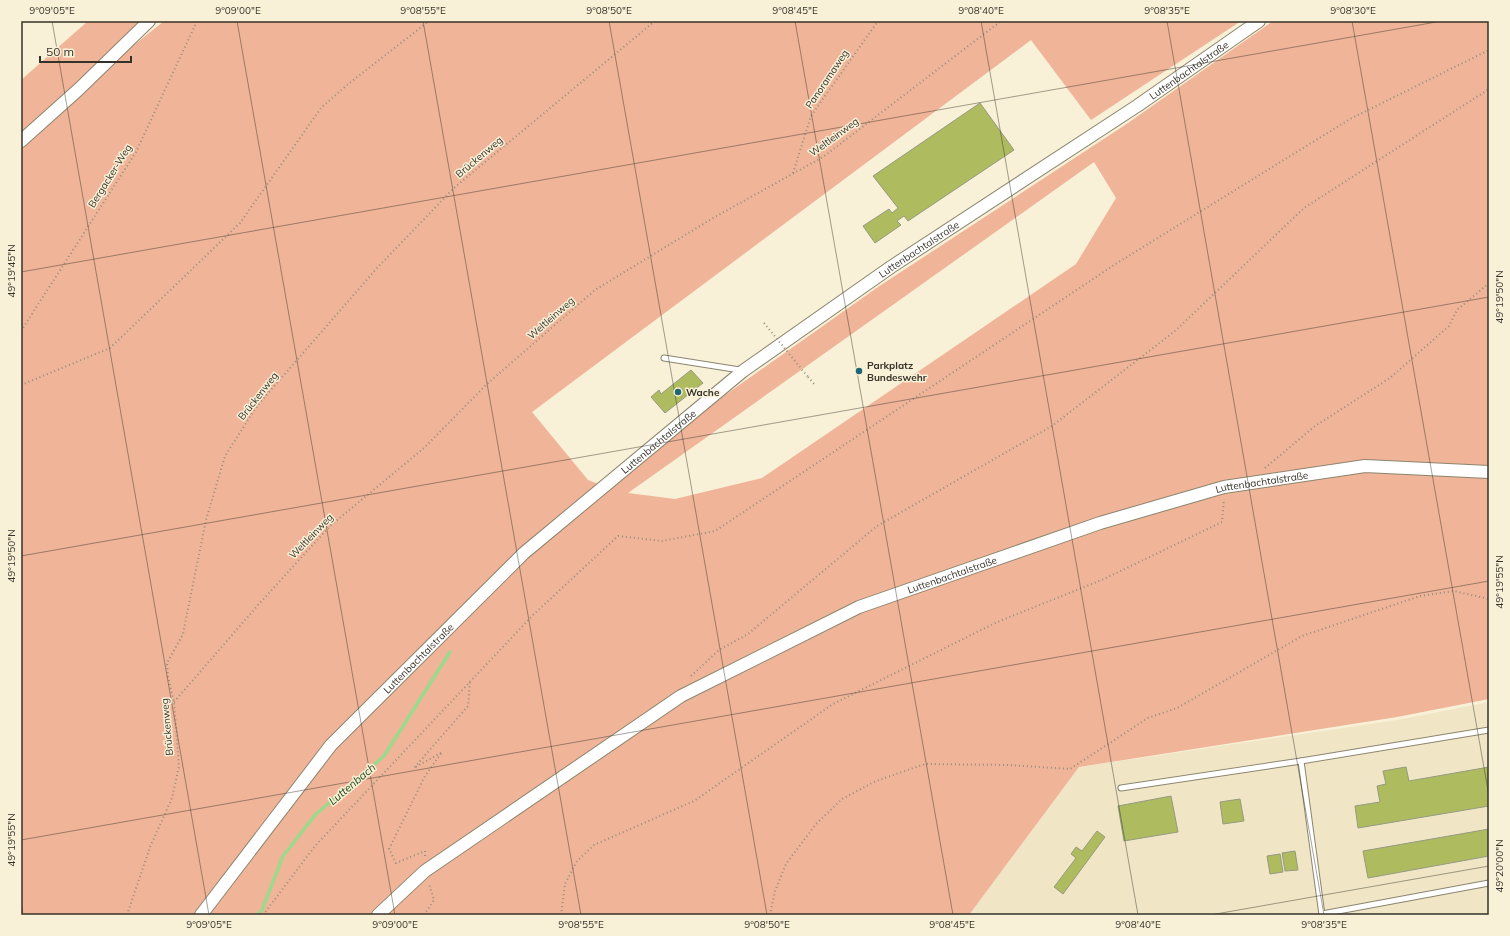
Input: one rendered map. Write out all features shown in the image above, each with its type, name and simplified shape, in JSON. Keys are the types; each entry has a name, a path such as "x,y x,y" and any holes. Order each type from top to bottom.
{"street":[{"path":"21,141 79,89 148,21"},
{"name":"Luttenbachtalstraße","path":"201,915 331,745 524,553 743,371 891,267 1137,106 1259,21"},
{"name":"Luttenbachtalstraße","path":"378,915 425,871 681,696 859,607 1100,523 1224,487 1365,466 1489,472"}],"lane":[{"path":"664,358 743,371"},
{"path":"1121,788 1301,761 1489,730"},
{"path":"1301,761 1322,914 1489,883"}],"path":[{"name":"Bergacker-Weg","path":"21,331 136,152 197,21"},
{"path":"21,385 110,348 240,223 321,108 346,85 429,21"},
{"name":"Brückenweg","path":"127,915 150,847 172,798 179,766 174,702 168,677 167,663 183,634 206,520 225,456 258,406 377,268 455,188 655,21"},
{"name":"Panoramaweg","path":"792,174 811,116 878,21"},
{"name":"Weltleinweg","path":"174,702 258,605 330,526 424,448 487,384 595,290 713,218 823,157 1001,21"},
{"path":"263,915 316,846 533,615 618,536 662,541 715,531 1127,257 1350,119 1489,50"},
{"path":"689,678 719,650 748,634 877,526 1052,426 1175,331 1304,208 1489,89"},
{"path":"1248,483 1315,426 1390,378 1449,326 1457,310 1489,283"},
{"path":"764,323 816,386"},
{"path":"561,915 565,884 577,861 594,845 694,801 833,704 995,623 1104,579 1222,522 1224,487"},
{"path":"770,915 775,891 786,864 816,824 842,799 876,781 925,764 1000,764 1070,769 1148,718 1177,708 1302,636 1420,596 1454,591 1489,599"},
{"path":"424,915 434,900 425,871 425,851 396,863 389,849 425,776 442,752 414,768 468,706 470,682"}],"shaded area":[{"path":"88,21 142,21 82,87 164,21 1241,21 1091,120 1031,40 532,412 588,480 609,488 704,410 878,287 1128,123 1273,21 1489,21 1489,699 1397,717 1079,767 969,915 21,915 21,80","holes":["1094,162 1116,198 1076,264 762,478 675,499 628,493"]},
{"path":"1489,702 1489,915 969,915 1079,767 1397,720"}],"building":[{"path":"980,103 1014,150 908,221 904,216 897,221 901,225 875,243 863,226 889,209 892,213 898,208 873,176"},
{"name":"Wache","path":"691,370 703,383 665,413 651,397 659,390 661,394"},
{"path":"1406,767 1409,781 1489,767 1489,806 1358,828 1355,806 1380,802 1377,786 1386,784 1383,771"},
{"path":"1171,796 1178,832 1124,841 1118,806"},
{"path":"1240,799 1244,821 1223,824 1220,802"},
{"path":"1489,829 1489,856 1368,878 1363,851"},
{"path":"1097,831 1105,837 1063,894 1054,887 1076,858 1071,854 1076,847 1082,851"},
{"path":"1295,851 1298,870 1285,871 1282,853"},
{"path":"1280,854 1283,872 1270,874 1267,856"}],"waterway":[{"name":"Luttenbach","path":"257,915 262,910 283,856 315,815 384,756 450,652"}],"place":[{"name":"Parkplatz Bundeswehr","path":"859,371"},
{"name":"Wache","path":"678,392"}]}
